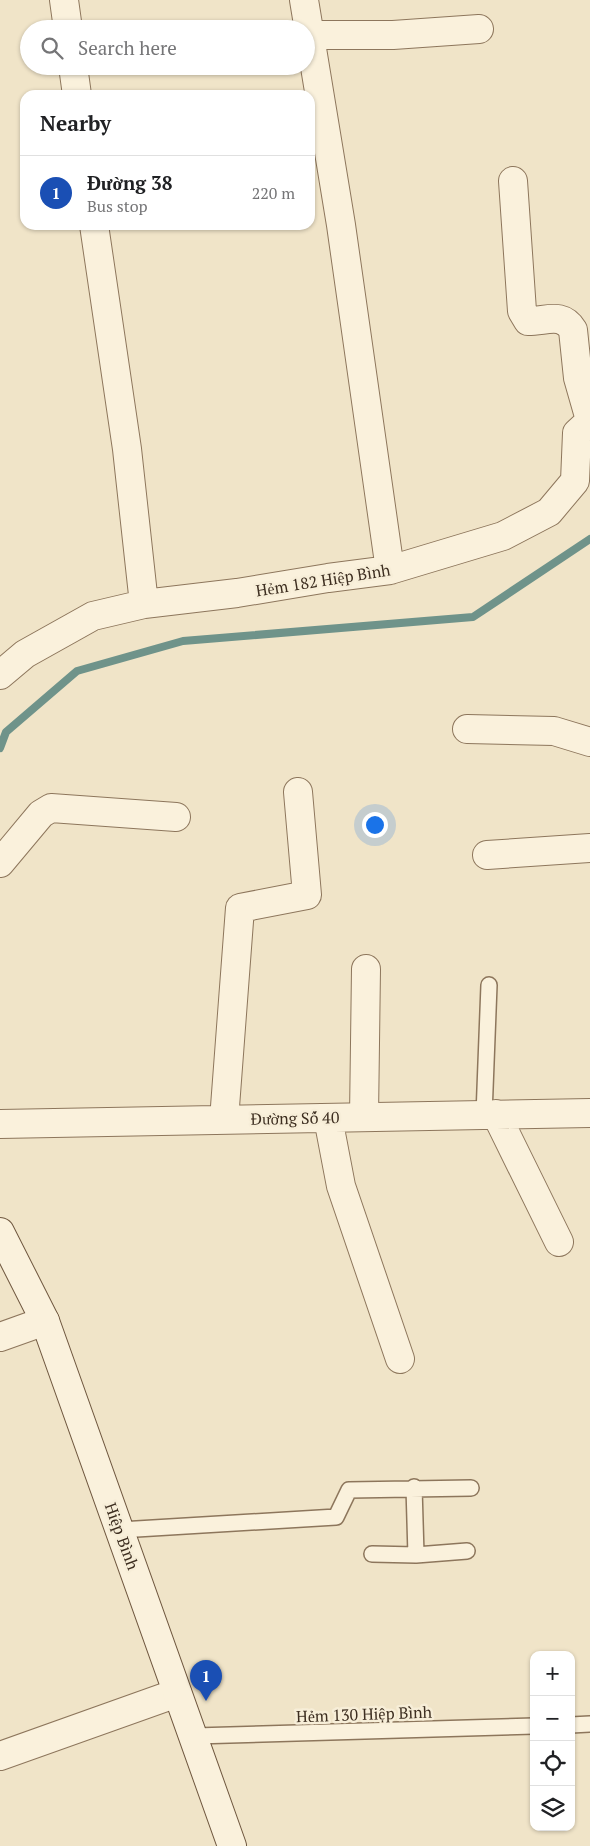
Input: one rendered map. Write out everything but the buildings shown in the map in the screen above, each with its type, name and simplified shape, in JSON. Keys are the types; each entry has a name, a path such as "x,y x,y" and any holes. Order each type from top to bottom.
{"street":[{"path":"64,0 67,20"},
{"path":"304,0 307,20"},
{"path":"315,35 393,35 479,29"},
{"path":"315,66 341,225 390,570"},
{"path":"74,75 76,90"},
{"path":"513,181 522,311 528,321 565,320 573,330 578,378 590,420"},
{"path":"95,230 127,450 144,604"},
{"name":"Hẻm 182 Hiệp Bình","path":"0,675 26,654 93,616 144,604 237,593 390,570 503,536 549,512 575,481 577,433 590,420"},
{"path":"467,729 554,731 590,742"},
{"path":"224,1120 240,908 307,895 298,792"},
{"path":"0,863 41,814 51,808 176,817"},
{"path":"487,855 590,848"},
{"path":"364,1117 366,969"},
{"name":"Đường Số 40","path":"0,1124 590,1112"},
{"path":"490,1115 559,1242"},
{"path":"328,1118 341,1186 400,1359"},
{"name":"Hiệp Bình","path":"1,1235 45,1321 232,1846"},
{"path":"0,1337 45,1321"},
{"path":"0,1756 177,1693"}],"lane":[{"path":"488,985 490,1115"},
{"path":"120,1530 336,1517 349,1490 414,1487 471,1488"},
{"path":"414,1487 416,1555"},
{"path":"372,1554 416,1555 466,1551"},
{"path":"575,1725 590,1724"},
{"name":"Hẻm 130 Hiệp Bình","path":"194,1736 530,1726"}],"waterway":[{"path":"0,748 6,732 77,671 183,641 473,617 590,539"}],"place":[{"name":"Đường 38","path":"206,1701"}]}
